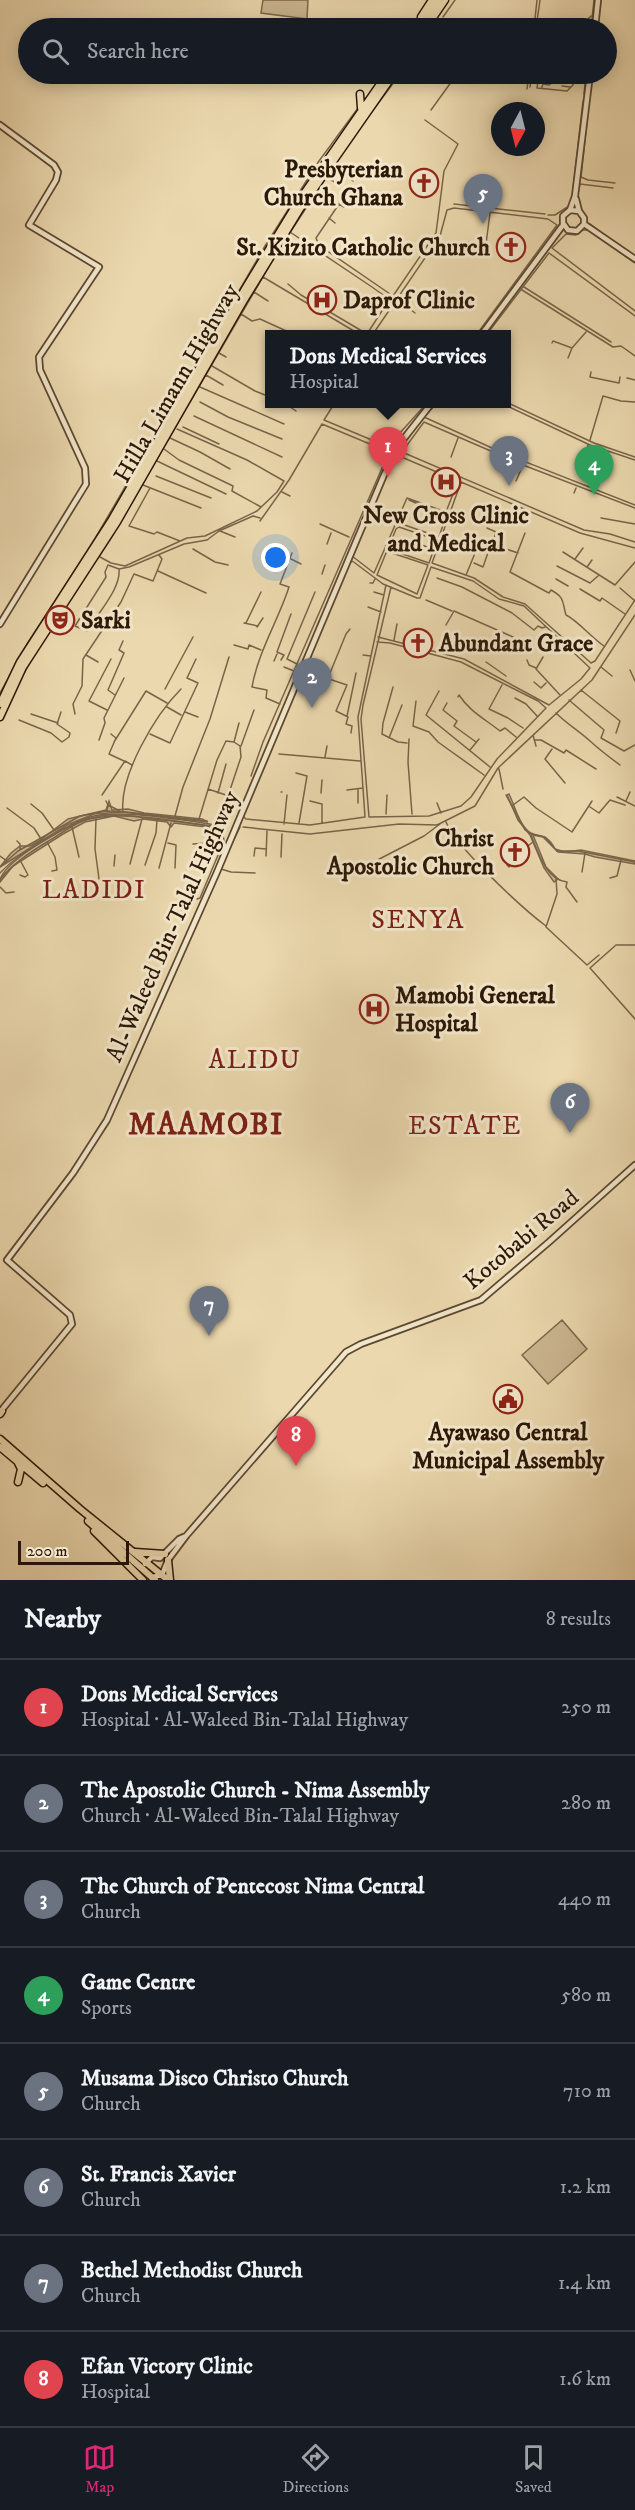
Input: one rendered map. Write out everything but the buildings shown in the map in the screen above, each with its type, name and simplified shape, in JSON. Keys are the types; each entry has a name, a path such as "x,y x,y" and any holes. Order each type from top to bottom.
{"main road":[{"path":"422,18 432,0"},
{"path":"424,18 438,0"},
{"path":"433,18 445,0"},
{"name":"Hilla Limann Highway","path":"0,704 20,662 112,519 296,205 380,84"},
{"name":"Hilla Limann Highway","path":"0,717 23,667 117,522 243,302 300,209 387,84"},
{"path":"360,94 361,109"},
{"path":"0,1439 80,1509 169,1580"},
{"path":"0,1447 150,1576"},
{"path":"16,1460 21,1469 19,1481 32,1474"},
{"path":"85,1518 90,1527 143,1580"},
{"path":"134,1551 164,1560 169,1580"}],"street":[{"path":"596,18 598,0"},
{"path":"485,330 555,239 563,225 563,216 570,210 575,196 589,84"},
{"path":"0,125 54,165 58,172 56,180 29,225 99,267 39,357 40,370 85,468 86,484 0,624"},
{"path":"563,225 568,230 577,231 584,224 584,218 575,196"},
{"path":"570,210 579,210"},
{"path":"584,224 635,259"},
{"path":"555,239 568,230"},
{"name":"Al-Waleed Bin-Talal Highway","path":"0,1412 72,1324 69,1315 7,1260 73,1173 107,1120 238,821 384,475 402,441 428,408"},
{"name":"Kotobabi Road","path":"162,1575 164,1560 346,1352 361,1344 481,1300 635,1165"},
{"path":"162,1575 150,1576 146,1562 152,1557 164,1560"}],"shaded area":[{"path":"263,0 308,0 307,18 261,13"},
{"path":"509,794 518,817 526,829 548,839 555,849 543,837 533,835 546,867 558,879 554,882 544,868 530,835 518,820 507,795"},
{"path":"109,801 112,810 128,809 144,813 202,819 208,822 122,812 94,814 67,825 0,867 20,846 30,846 39,841 68,819 106,810"},
{"path":"108,815 221,827 221,829 174,823 171,827 167,822 143,819 134,821 114,816 85,822 13,866 0,882 10,865 47,838 81,821"},
{"path":"555,849 565,852 581,850 635,861 635,864 585,854 558,852"},
{"path":"562,1320 587,1349 548,1384 522,1355"}],"waterway":[{"path":"443,17 455,0"},
{"path":"535,18 537,0"},
{"path":"537,18 540,0"},
{"path":"592,18 594,0"},
{"path":"365,121 393,84"},
{"path":"431,110 450,84"},
{"path":"527,89 528,84"},
{"path":"538,84 537,88 567,91 573,84"},
{"path":"543,84 550,84"},
{"path":"584,94 585,84"},
{"path":"562,86 570,87"},
{"path":"572,199 583,101"},
{"path":"589,102 581,177 615,183"},
{"path":"89,549 265,246 319,161 358,108"},
{"path":"309,244 320,246 393,296 436,233 444,171 458,144 425,120"},
{"path":"353,138 362,125"},
{"path":"332,167 353,181"},
{"path":"326,177 338,184"},
{"path":"19,682 111,538 278,251 325,179"},
{"path":"577,198 580,184 613,188"},
{"path":"317,192 344,207"},
{"path":"319,245 316,238 339,204"},
{"path":"454,204 545,214"},
{"path":"548,215 555,215 569,206"},
{"path":"376,330 440,236 447,210 454,208 548,219 557,225 480,330"},
{"path":"465,252 467,242 486,244 490,213"},
{"path":"329,218 335,223"},
{"path":"590,224 617,244"},
{"path":"635,263 589,230 583,230 576,235 566,234 552,248 635,311"},
{"path":"290,232 386,297 387,303 370,330"},
{"path":"490,330 549,253 635,316"},
{"path":"263,277 352,330"},
{"path":"288,284 301,295 360,330"},
{"path":"524,287 611,342"},
{"path":"404,290 411,295"},
{"path":"522,290 613,347 621,346 635,356"},
{"path":"254,292 268,301"},
{"path":"397,299 415,313"},
{"path":"241,314 252,321 260,319 284,330"},
{"path":"568,358 572,348 586,332"},
{"path":"552,343 553,341 572,348"},
{"path":"219,353 226,357"},
{"path":"212,366 265,395"},
{"path":"591,372 590,377 619,383 620,377"},
{"path":"206,375 223,385"},
{"path":"627,378 635,380"},
{"path":"200,387 284,424"},
{"path":"590,440 603,396 635,402"},
{"path":"200,402 228,417 282,439"},
{"path":"511,404 594,443 635,457"},
{"path":"292,408 296,411"},
{"path":"332,408 324,420 391,448 399,434 422,408"},
{"path":"432,408 424,417 503,453 635,505"},
{"path":"511,408 590,445 635,460"},
{"path":"194,416 282,457"},
{"path":"635,508 523,465 424,422 402,452 584,530 610,534 635,542"},
{"path":"251,776 263,742 389,452 322,424 289,480 260,521"},
{"path":"183,427 219,444"},
{"path":"100,557 111,563 125,566 187,538 205,536 257,511 277,492 284,481 247,460 177,429"},
{"path":"170,438 230,469"},
{"path":"451,457 458,438"},
{"path":"586,454 588,445"},
{"path":"164,449 179,460 233,486 232,491 261,507"},
{"path":"399,456 458,481 446,512 407,498 374,573 352,556 390,467 399,456"},
{"path":"157,461 226,494"},
{"path":"516,481 523,465"},
{"path":"156,476 211,498"},
{"path":"635,548 580,533 461,482 432,563 474,578 503,597 525,604 591,663 595,661 635,600"},
{"path":"143,485 201,508"},
{"path":"150,488 129,526 154,534 157,532 180,541"},
{"path":"574,493 576,488"},
{"path":"282,492 290,496"},
{"path":"399,523 439,537 446,516 409,500"},
{"path":"119,569 117,584 91,626 87,631 75,626 106,577 105,572 108,565 119,569 129,567 184,544 207,540 219,531 253,516 260,518"},
{"path":"601,518 635,524"},
{"path":"320,524 349,537"},
{"path":"399,527 437,540 429,563 388,549 399,527"},
{"path":"487,528 496,532 492,544"},
{"path":"220,531 235,537"},
{"path":"327,544 331,533"},
{"path":"525,533 510,572 549,593 551,590 556,593 563,601 566,615 604,646"},
{"path":"468,536 518,553"},
{"path":"466,575 480,541"},
{"path":"474,563 483,567 491,544"},
{"path":"422,545 432,549"},
{"path":"575,559 583,548"},
{"path":"193,549 215,562 228,565"},
{"path":"389,552 428,565 417,594 377,575 386,553 389,552"},
{"path":"563,552 615,585 635,562"},
{"path":"280,704 266,698 267,690 252,687 263,649 289,587 280,584 292,553"},
{"path":"75,714 73,704 82,686 83,659 121,602 134,574 153,581 162,559 159,555"},
{"path":"291,559 301,564"},
{"path":"587,567 592,560"},
{"path":"348,565 352,561 383,584 417,598 420,598 431,567 473,581 499,599 524,606 590,668 581,679 549,705 464,659 378,637"},
{"path":"322,574 325,565"},
{"path":"557,566 590,583 598,576"},
{"path":"158,571 206,593"},
{"path":"0,693 27,644 74,573"},
{"path":"437,578 462,587 512,613 534,630 538,626 545,627"},
{"path":"370,583 373,583 375,579"},
{"path":"556,579 568,586"},
{"path":"242,815 246,819 310,825 365,817 358,717 386,585"},
{"path":"377,642 390,643 461,662 538,701 546,708 497,759 471,797 461,806 429,816 369,817 361,719 363,705 391,587"},
{"path":"620,588 635,601"},
{"path":"580,589 600,601 602,598 625,614"},
{"path":"246,623 261,592"},
{"path":"297,664 287,659 315,592"},
{"path":"374,592 384,595"},
{"path":"426,600 452,611"},
{"path":"368,607 381,612"},
{"path":"446,625 454,611 513,637"},
{"path":"281,660 284,655 277,652 291,614"},
{"path":"243,827 310,834 399,824 437,825 475,806 498,768 592,680 635,615"},
{"path":"257,627 263,618"},
{"path":"244,623 258,626"},
{"path":"394,640 397,624"},
{"path":"328,678 350,629"},
{"path":"165,689 193,637"},
{"path":"478,638 493,640"},
{"path":"115,695 108,690 124,653 119,650 123,641"},
{"path":"234,645 248,649 249,645 261,650"},
{"path":"274,661 277,654"},
{"path":"86,655 98,662"},
{"path":"363,655 371,656"},
{"path":"175,816 183,787 210,719 229,657"},
{"path":"543,657 536,669 560,695"},
{"path":"107,710 89,701 111,659"},
{"path":"150,734 170,743 198,683 187,678 196,659"},
{"path":"527,660 529,665 536,668"},
{"path":"486,662 506,676"},
{"path":"284,667 294,671"},
{"path":"601,667 612,676"},
{"path":"630,670 635,681"},
{"path":"347,716 356,673"},
{"path":"317,675 347,685 336,711 348,717 346,724 352,726 351,733"},
{"path":"99,740 105,723 104,718 124,678"},
{"path":"534,682 541,688 546,683"},
{"path":"502,685 489,709 523,728"},
{"path":"393,687 382,734 398,742 407,743"},
{"path":"123,812 123,797 127,781 141,747 160,714 181,689"},
{"path":"581,690 620,721 616,733"},
{"path":"114,742 146,691 167,703"},
{"path":"439,691 426,715 490,767"},
{"path":"458,697 459,695 473,711 500,731 505,728 516,737"},
{"path":"515,698 526,704 537,716"},
{"path":"569,700 604,730 601,738 624,751 635,745"},
{"path":"416,701 413,726 429,732 438,742 484,775"},
{"path":"447,703 443,710 457,721 454,726 476,742"},
{"path":"389,738 402,705"},
{"path":"167,707 181,715"},
{"path":"241,746 254,710"},
{"path":"19,720 51,733 62,742 69,737 70,733 57,724 61,712"},
{"path":"185,712 198,717"},
{"path":"556,713 620,765"},
{"path":"31,714 58,723"},
{"path":"228,796 241,757 240,746 234,742 239,723"},
{"path":"111,734 116,738 109,754 124,761"},
{"path":"533,735 536,746"},
{"path":"409,739 408,762 412,814"},
{"path":"470,750 479,739"},
{"path":"535,740 541,740 564,753 566,750 596,769"},
{"path":"199,819 217,760 226,741 234,742"},
{"path":"325,757 327,746"},
{"path":"552,749 545,759 565,783"},
{"path":"279,754 360,761"},
{"path":"102,795 125,761 132,765"},
{"path":"218,793 226,764"},
{"path":"499,769 503,789"},
{"path":"296,773 307,776 299,823"},
{"path":"321,793 322,780"},
{"path":"347,790 363,788"},
{"path":"208,789 232,797"},
{"path":"358,789 358,803"},
{"path":"626,801 630,792"},
{"path":"284,824 287,795"},
{"path":"386,814 387,795"},
{"path":"506,795 525,830 545,837 557,851 578,851 635,862"},
{"path":"513,805 524,797 536,808 572,832 592,801"},
{"path":"617,797 635,806"},
{"path":"590,807 599,813 610,800 625,805"},
{"path":"106,801 107,811"},
{"path":"310,801 322,804 322,823"},
{"path":"437,803 441,813"},
{"path":"31,804 42,813 54,830"},
{"path":"108,805 120,811"},
{"path":"7,808 34,828 41,839"},
{"path":"0,867 18,851 80,816 106,811 207,821"},
{"path":"0,873 33,847 72,824 90,817 136,815 224,826"},
{"path":"0,879 34,850 83,821 114,816 132,816 220,828"},
{"path":"96,818 95,849 99,879"},
{"path":"130,864 142,819"},
{"path":"145,865 156,833 157,820"},
{"path":"446,822 452,833 476,861 506,892 546,926"},
{"path":"159,868 171,823"},
{"path":"356,871 424,836 440,824"},
{"path":"72,827 79,857"},
{"path":"197,899 200,898 224,841 222,827"},
{"path":"228,852 240,827"},
{"path":"266,856 267,831"},
{"path":"281,857 282,834"},
{"path":"531,835 548,871 567,882 566,887 577,902"},
{"path":"467,848 477,839"},
{"path":"17,841 20,844 20,850"},
{"path":"47,842 55,857 57,870 52,871"},
{"path":"193,844 222,842"},
{"path":"507,865 509,867 520,852 533,842"},
{"path":"168,843 176,845 175,868"},
{"path":"254,856 255,848 266,849"},
{"path":"193,853 218,853"},
{"path":"582,872 585,853"},
{"path":"114,866 115,855"},
{"path":"0,856 7,861"},
{"path":"226,856 221,869 231,872 255,873"},
{"path":"20,860 28,875 25,877 20,875"},
{"path":"610,878 617,876 621,860"},
{"path":"556,878 557,894 546,927 587,965 599,955"},
{"path":"0,887 6,893 14,892"},
{"path":"635,945 616,945 590,968 635,1019"}],"place":[{"name":"Presbyterian Church Ghana","path":"424,183"},
{"name":"Musama Disco Christo Church","path":"483,224"},
{"name":"St. Kizito Catholic Church","path":"511,247"},
{"name":"Daprof Clinic","path":"322,300"},
{"name":"Dons Medical Services","path":"388,477"},
{"name":"New Cross Clinic and Medical","path":"446,482"},
{"name":"The Church of Pentecost Nima Central","path":"509,486"},
{"name":"Game Centre","path":"594,495"},
{"name":"Sarki","path":"60,620"},
{"name":"Abundant Grace","path":"418,643"},
{"name":"The Apostolic Church - Nima Assembly","path":"312,708"},
{"name":"Christ Apostolic Church","path":"515,852"},
{"name":"Mamobi General Hospital","path":"374,1009"},
{"name":"St. Francis Xavier","path":"570,1133"},
{"name":"Bethel Methodist Church","path":"209,1336"},
{"name":"Ayawaso Central Municipal Assembly","path":"508,1399"},
{"name":"Efan Victory Clinic","path":"296,1466"}],"district":[{"name":"LADIDI","path":"94,889"},
{"name":"SENYA","path":"418,919"},
{"name":"ALIDU","path":"255,1059"},
{"name":"MAAMOBI","path":"206,1124"},
{"name":"ESTATE","path":"465,1125"}]}
